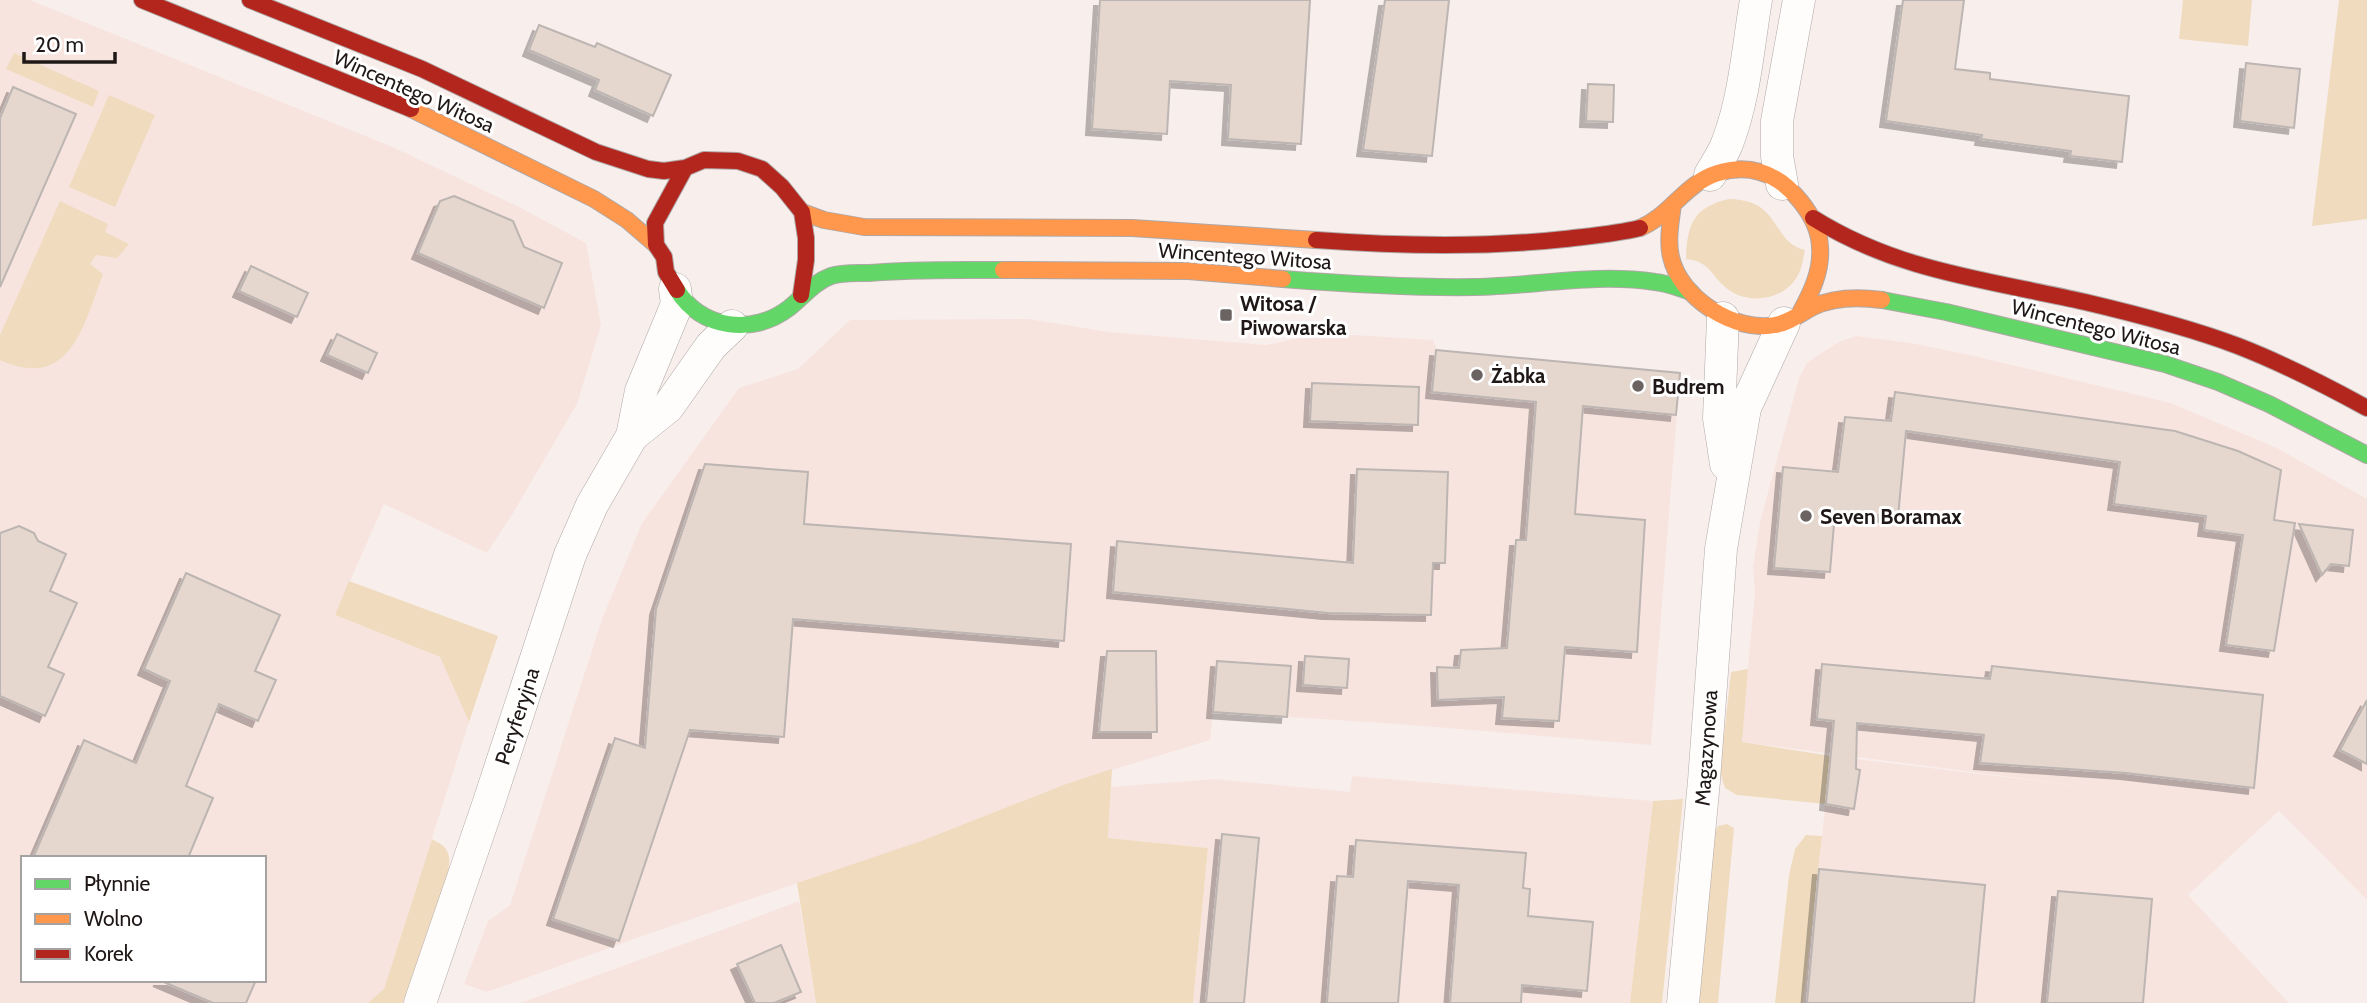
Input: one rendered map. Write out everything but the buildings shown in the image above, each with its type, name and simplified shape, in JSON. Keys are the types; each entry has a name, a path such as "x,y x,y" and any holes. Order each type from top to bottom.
{"main road":[{"name":"Wincentego Witosa","path":"142,0 426,116 575,188 625,218 642,230 656,245"},
{"name":"Wincentego Witosa","path":"250,0 422,69 607,156 648,169 664,171 685,168"},
{"path":"724,159 749,163 775,179 802,212 806,249 801,295 788,309 768,321 751,326 732,326 713,321 693,309 675,289 666,272 664,257 656,245 655,223 685,168 704,160 724,159"},
{"path":"1735,170 1762,173 1782,184 1813,219 1821,252 1820,267 1812,290 1792,318 1750,326 1723,318 1691,292 1676,274 1669,251 1673,204 1693,184 1710,175 1735,170"},
{"name":"Wincentego Witosa","path":"802,212 824,220 873,228 1132,228 1380,246 1455,246 1534,242 1642,228 1660,218 1673,204"},
{"name":"Wincentego Witosa","path":"1813,219 1844,239 1914,264 2119,311 2217,339 2314,379 2367,408"},
{"name":"Wincentego Witosa","path":"801,295 832,275 905,270 1188,271 1377,286 1428,287 1476,287 1573,279 1638,280 1658,282 1691,292"},
{"name":"Wincentego Witosa","path":"1792,318 1829,301 1876,299 2101,348 2165,364 2228,386 2279,407 2367,455"}],"street":[{"path":"1710,175 1728,142 1737,113 1756,0"},
{"path":"1782,184 1777,156 1777,121 1799,0"},
{"name":"Peryferyjna","path":"420,1003 570,555 592,505 632,436 641,391 677,304 675,289"},
{"name":"Magazynowa","path":"1723,318 1719,418 1730,493"},
{"name":"Magazynowa","path":"1683,1003 1704,781 1718,569 1730,493 1748,397 1792,318"},
{"name":"Peryferyjna","path":"632,436 668,407 710,346 732,326"}],"shaded area":[{"path":"0,0 30,0 395,148 521,208 586,243 601,325 577,404 487,553 384,504 335,615 440,657 469,722 384,989 368,1003 0,1003"},
{"path":"2183,0 2252,0 2248,46 2179,39"},
{"path":"2339,0 2367,0 2367,219 2312,226"},
{"path":"14,53 99,91 93,107 6,69"},
{"path":"109,95 155,115 115,207 69,187"},
{"path":"1729,199 1759,206 1768,213 1786,239 1805,250 1799,274 1783,291 1756,299 1737,295 1723,285 1706,266 1686,259 1688,236 1694,219 1707,207"},
{"path":"60,201 108,224 105,232 129,244 117,258 96,255 90,264 103,274 81,332 71,348 59,360 43,367 24,368 0,360 0,335"},
{"path":"1028,319 1109,332 1266,345 1322,333 1433,340 1437,350 1680,373 1651,745 1213,712 1210,740 1066,784 921,841 487,992 464,984 488,921 510,905 602,619 642,523 739,388 798,369 850,320"},
{"path":"1856,336 1911,343 1970,355 2171,403 2277,448 2367,499 2367,900 2279,811 2188,895 2289,1003 1803,1003 1831,756 2089,787 1741,742 1755,592 1753,568 1760,522 1799,378 1807,363 1839,342"},
{"path":"349,581 498,636 469,722 440,657 335,615"},
{"path":"1748,669 1742,742 1831,756 1826,804 1737,795 1725,788 1720,772 1731,672"},
{"path":"1112,769 1108,838 1208,848 1193,1003 816,1003 797,883 921,841 1066,784"},
{"path":"1352,776 1653,801 1630,1003 1193,1003 1208,848 1108,838 1111,787 1215,779 1350,792"},
{"path":"1683,799 1662,1003 1630,1003 1653,801"},
{"path":"1727,824 1734,828 1718,1003 1696,1003 1711,839 1718,826"},
{"path":"1806,835 1822,836 1803,1003 1775,1003 1789,875 1795,849"},
{"path":"432,839 447,850 449,865 424,950 403,1003 368,1003 384,989"},
{"path":"799,901 816,1003 520,1003 711,934"}],"traffic: fast":[{"path":"677,290 687,303 713,320 744,325 775,317 819,282 835,275 919,270 1003,270"},
{"path":"1283,279 1451,287 1610,279 1660,283 1691,292"},
{"path":"1882,300 1946,312 2165,364 2218,382 2269,404 2367,455"}],"traffic: slow":[{"path":"411,109 594,199 627,220 656,245"},
{"path":"1640,228 1661,215 1696,184 1718,173 1744,170 1771,176 1800,201 1818,235 1820,256 1817,273 1800,313"},
{"path":"1673,204 1669,244 1676,272 1697,299 1727,318 1743,324 1775,325 1829,301 1856,298 1882,300"},
{"path":"802,212 824,220 864,227 1132,228 1316,240"},
{"path":"1003,270 1188,271 1283,279"}],"traffic: jam":[{"path":"142,0 411,109"},
{"path":"250,0 422,69 596,152 648,169 664,171 685,168"},
{"path":"677,290 666,272 664,257 656,245 655,223 685,168 704,160 738,161 762,169 782,187 802,212 806,260 801,295"},
{"path":"1813,218 1845,236 1912,263 2123,311 2219,339 2287,367 2367,408"},
{"path":"1316,240 1410,245 1503,244 1593,236 1640,228"}],"place":[{"name":"Witosa / Piwowarska","path":"1226,315"},
{"name":"Żabka","path":"1477,375"},
{"name":"Budrem","path":"1638,386"},
{"name":"Seven Boramax","path":"1806,516"}]}
